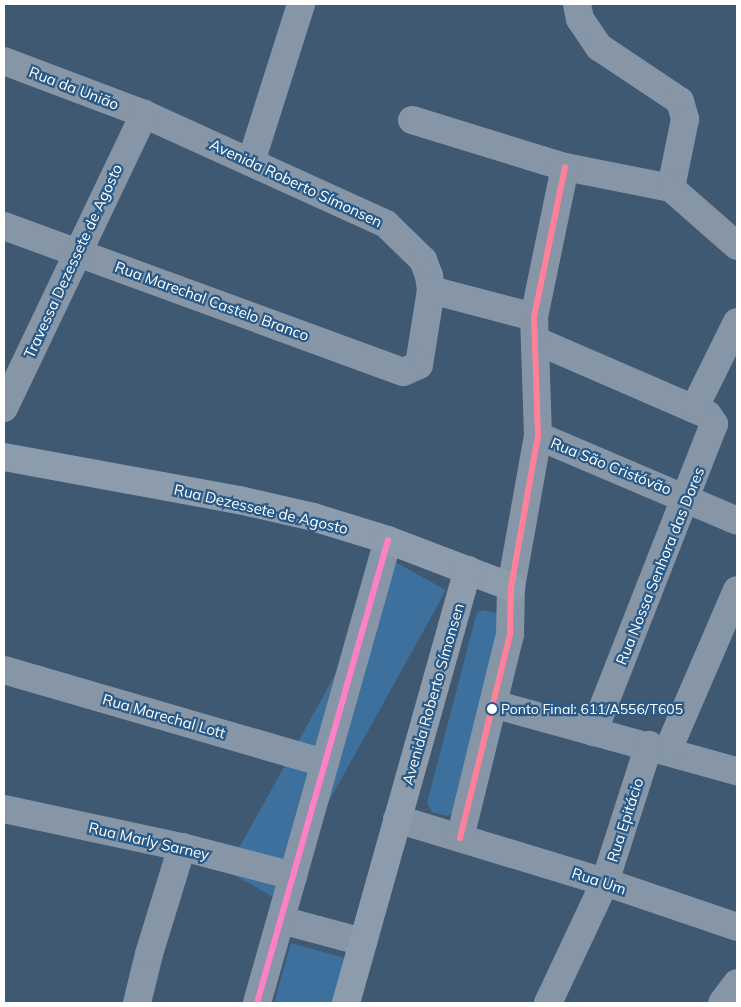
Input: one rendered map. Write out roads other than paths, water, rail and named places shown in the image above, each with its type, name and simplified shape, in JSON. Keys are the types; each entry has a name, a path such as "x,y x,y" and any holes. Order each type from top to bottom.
{"street":[{"path":"251,162 301,4"},
{"path":"577,4 580,19 599,47 680,100 686,119 671,188"},
{"name":"Rua da União","path":"4,61 144,114"},
{"name":"Avenida Roberto Símonsen","path":"144,114 386,224 423,260 431,290 419,365"},
{"name":"Travessa Dezessete de Agosto","path":"4,408 77,251 144,114"},
{"path":"412,120 565,167 671,188 737,246"},
{"path":"398,818 460,838 510,634 512,587 538,436 536,329 565,167"},
{"name":"Rua Marechal Castelo Branco","path":"4,226 77,251 403,372 419,365"},
{"name":"Rua Nossa Senhora das Dores","path":"431,290 536,329 713,418 714,428 593,732"},
{"path":"694,409 737,322"},
{"name":"Rua São Cristóvão","path":"538,436 687,497 737,521"},
{"name":"Rua Dezessete de Agosto","path":"4,458 239,500 313,517 388,540 512,587"},
{"path":"257,1003 388,540"},
{"name":"Avenida Roberto Símonsen","path":"346,1003 468,570"},
{"name":"Rua Epitácio","path":"548,1003 605,882 659,748 737,590"},
{"name":"Rua Marechal Lott","path":"4,670 325,763"},
{"path":"493,704 659,748 737,771"},
{"name":"Rua Marly Sarney","path":"4,809 182,847 293,876"},
{"name":"Rua Um","path":"460,838 605,882 737,928"},
{"path":"138,1003 149,954 182,847"},
{"path":"281,920 363,942"},
{"path":"722,1003 737,983"}],"place":[{"name":"Ponto Final: 611/A556/T605","path":"492,709"}]}
